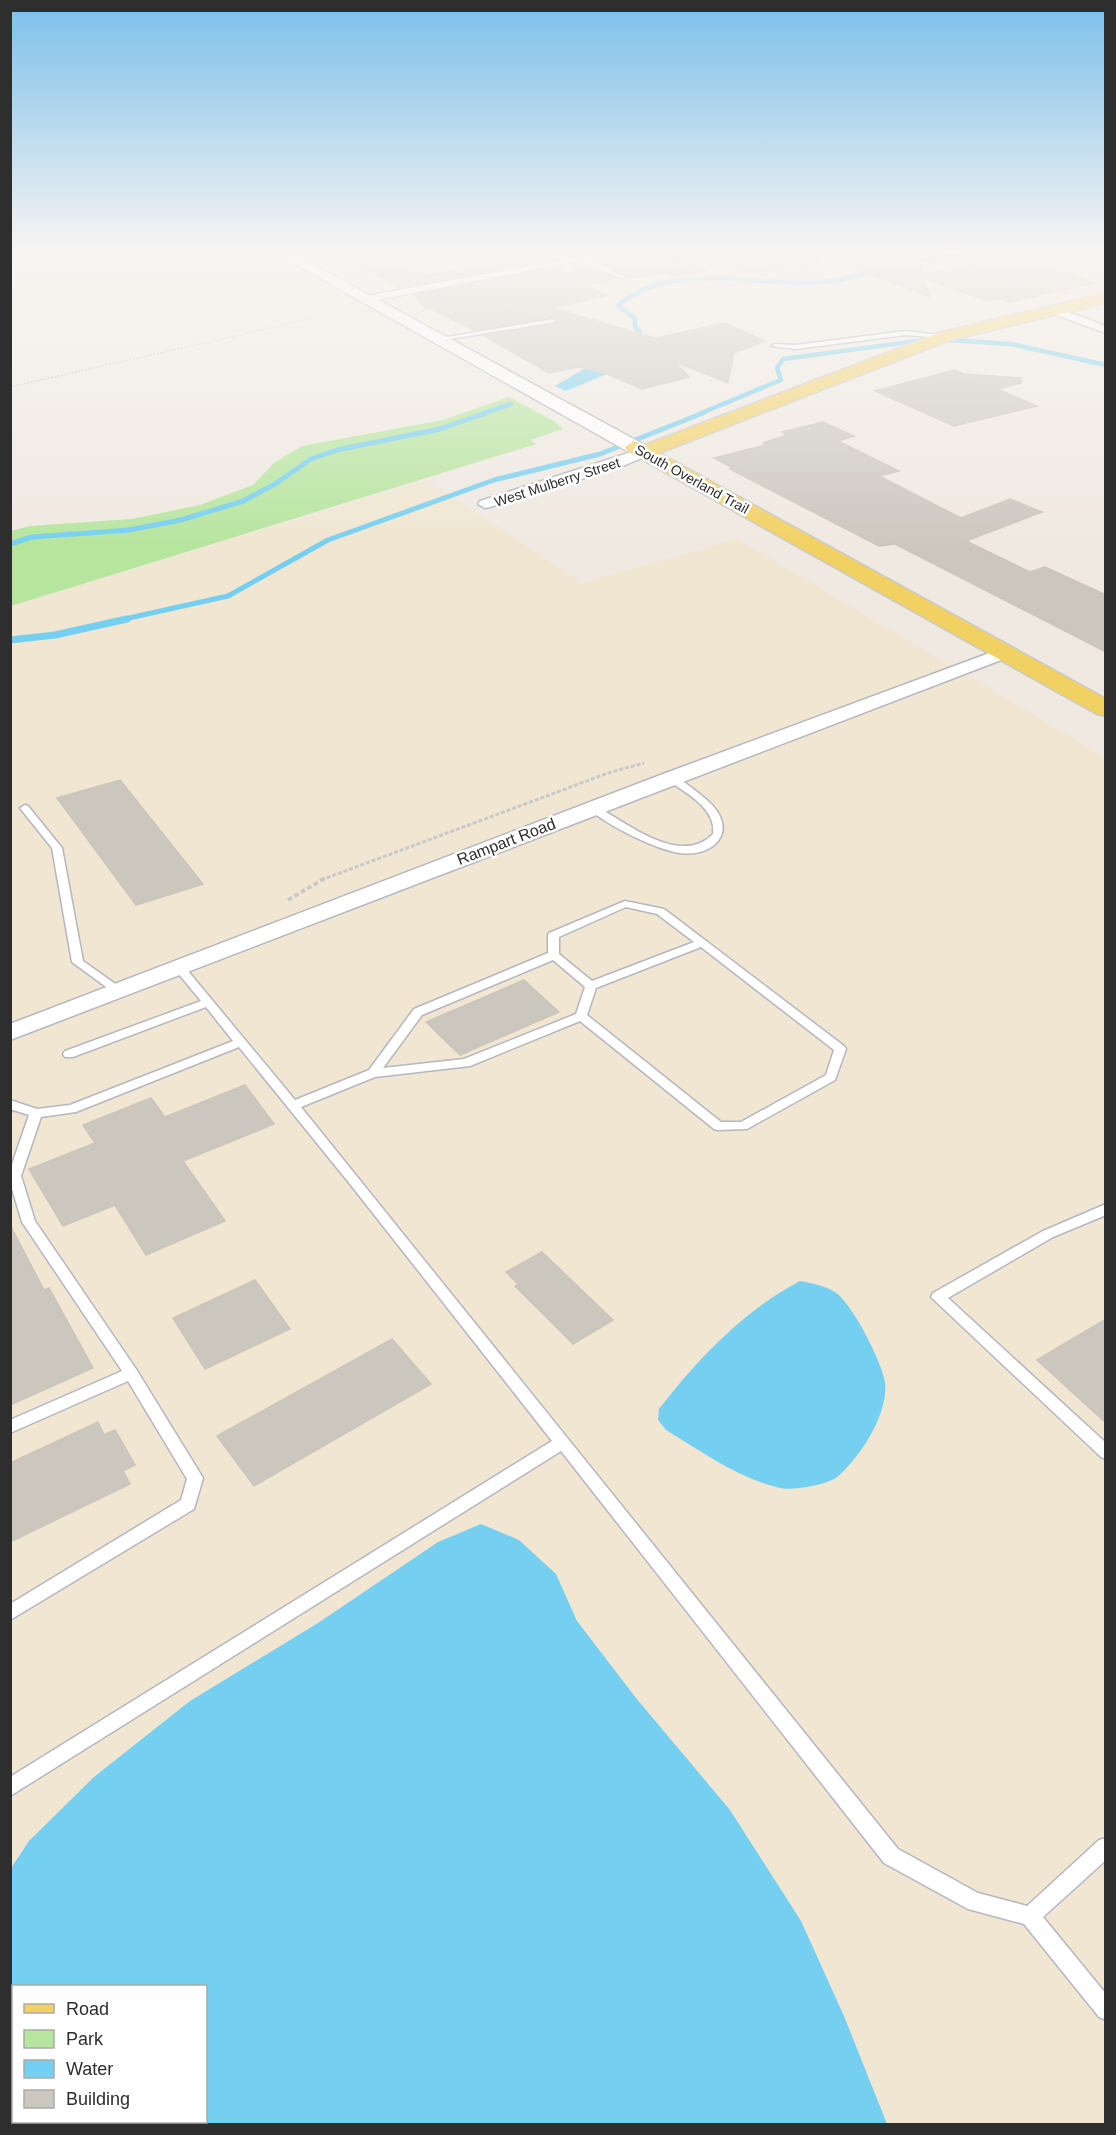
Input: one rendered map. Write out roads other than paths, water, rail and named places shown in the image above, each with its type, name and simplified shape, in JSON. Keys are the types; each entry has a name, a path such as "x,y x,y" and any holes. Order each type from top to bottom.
{"main road":[{"name":"South Overland Trail","path":"457,350 1106,710"},
{"name":"West Mulberry Street","path":"633,446 906,350"}],"street":[{"name":"West Mulberry Street","path":"485,504 615,464 633,446"},
{"name":"Rampart Road","path":"10,1033 670,778 1004,653"}],"lane":[{"path":"593,808 658,844 678,850 705,847 719,834 721,827 718,820 693,793 670,778"},
{"path":"25,808 57,848 78,962 117,990"},
{"path":"580,1016 718,1126 743,1126 831,1077 840,1049 660,911 625,904 553,935 554,955 591,986"},
{"path":"293,1105 373,1073 466,1063 580,1016 591,986 702,943"},
{"path":"373,1073 418,1012 554,955"},
{"path":"179,967 293,1105 891,1856 975,1902 1030,1916 1106,2010"},
{"path":"69,1054 209,1002"},
{"path":"10,1104 36,1113 72,1109 241,1042"},
{"path":"10,1612 188,1504 195,1478 131,1373 29,1222 15,1176 36,1113"},
{"path":"1106,1209 1048,1234 938,1297 1106,1453"},
{"path":"10,1427 131,1373"},
{"path":"10,1787 561,1443"},
{"path":"1030,1916 1106,1847"}],"water":[{"path":"589,366 609,373 566,391 555,386"},
{"path":"800,1281 835,1292 850,1308 883,1373 885,1394 878,1421 863,1447 846,1469 826,1483 785,1489 765,1484 721,1464 666,1430 658,1420 659,1409 706,1354 759,1307"},
{"path":"481,1524 519,1540 556,1574 577,1621 636,1698 730,1810 801,1921 844,2016 887,2124 16,2124 207,2123 207,1985 12,1985 12,2115 10,2109 11,1868 29,1841 94,1777 190,1701 318,1623 438,1542"}],"waterway":[{"path":"699,414 781,380 777,368 783,359 853,350"},
{"path":"1036,350 1106,365"},
{"path":"482,414 511,404"},
{"path":"10,544 32,537 129,530 181,520 243,501 275,484 311,459 337,450 440,429 486,413"},
{"path":"120,620 228,596 328,540 494,480 600,454 703,413"},
{"path":"10,640 55,635 127,619"}]}
